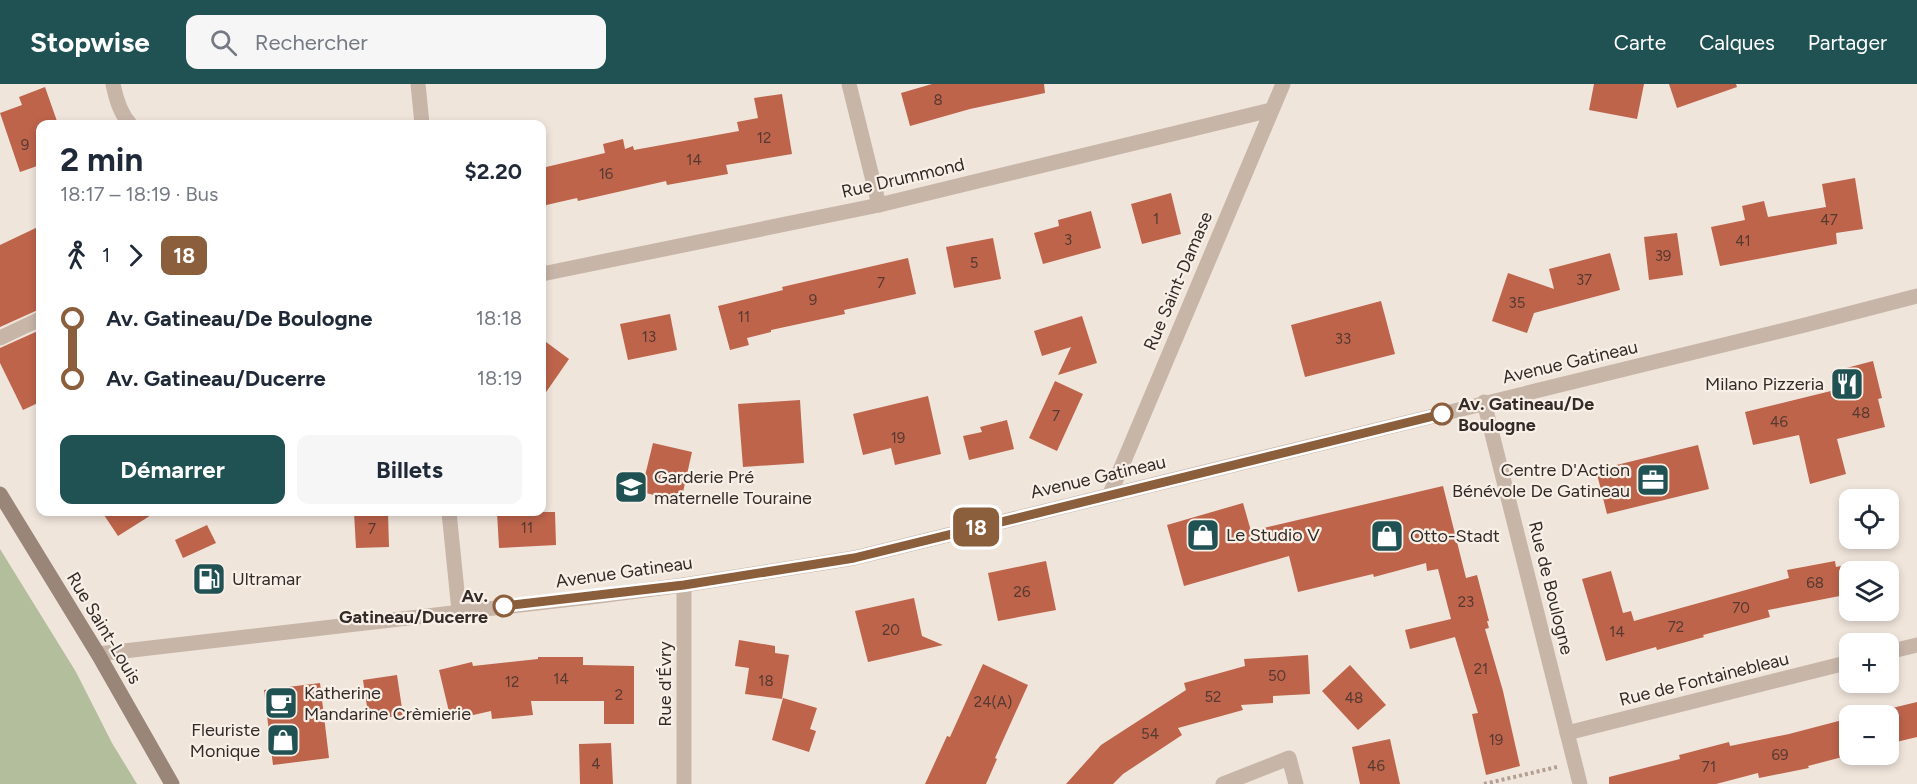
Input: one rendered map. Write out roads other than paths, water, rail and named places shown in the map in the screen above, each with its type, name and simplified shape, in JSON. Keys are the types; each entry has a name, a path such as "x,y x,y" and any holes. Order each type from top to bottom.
{"main road":[{"name":"Rue Saint-Louis","path":"0,494 98,654 172,784"}],"street":[{"path":"113,84 116,101 126,120"},
{"path":"418,84 422,120"},
{"path":"849,84 879,204"},
{"name":"Rue Saint-Damase","path":"1110,494 1283,84"},
{"name":"Rue Drummond","path":"546,273 879,204 1271,110"},
{"name":"Avenue Gatineau","path":"98,654 684,585 854,558 1917,296"},
{"path":"0,339 36,321"},
{"name":"Rue de Boulogne","path":"1484,402 1580,784"},
{"path":"449,516 459,611"},
{"name":"Rue d'Évry","path":"684,585 684,784"},
{"path":"1899,649 1917,645"},
{"name":"Rue de Fontainebleau","path":"1567,733 1839,665"},
{"path":"1223,784 1289,758 1296,784"}],"place":[{"name":"Milano Pizzeria","path":"1847,384"},
{"name":"Av. Gatineau/De Boulogne","path":"1442,414"},
{"name":"Centre D'Action Bénévole De Gatineau","path":"1653,480"},
{"name":"Garderie Pré maternelle Touraine","path":"631,487"},
{"name":"Le Studio V","path":"1203,535"},
{"name":"Otto-Stadt","path":"1387,536"},
{"name":"Ultramar","path":"209,579"},
{"name":"Av. Gatineau/Ducerre","path":"504,606"},
{"name":"Katherine Mandarine Crèmierie","path":"281,703"},
{"name":"Fleuriste Monique","path":"283,740"}]}
